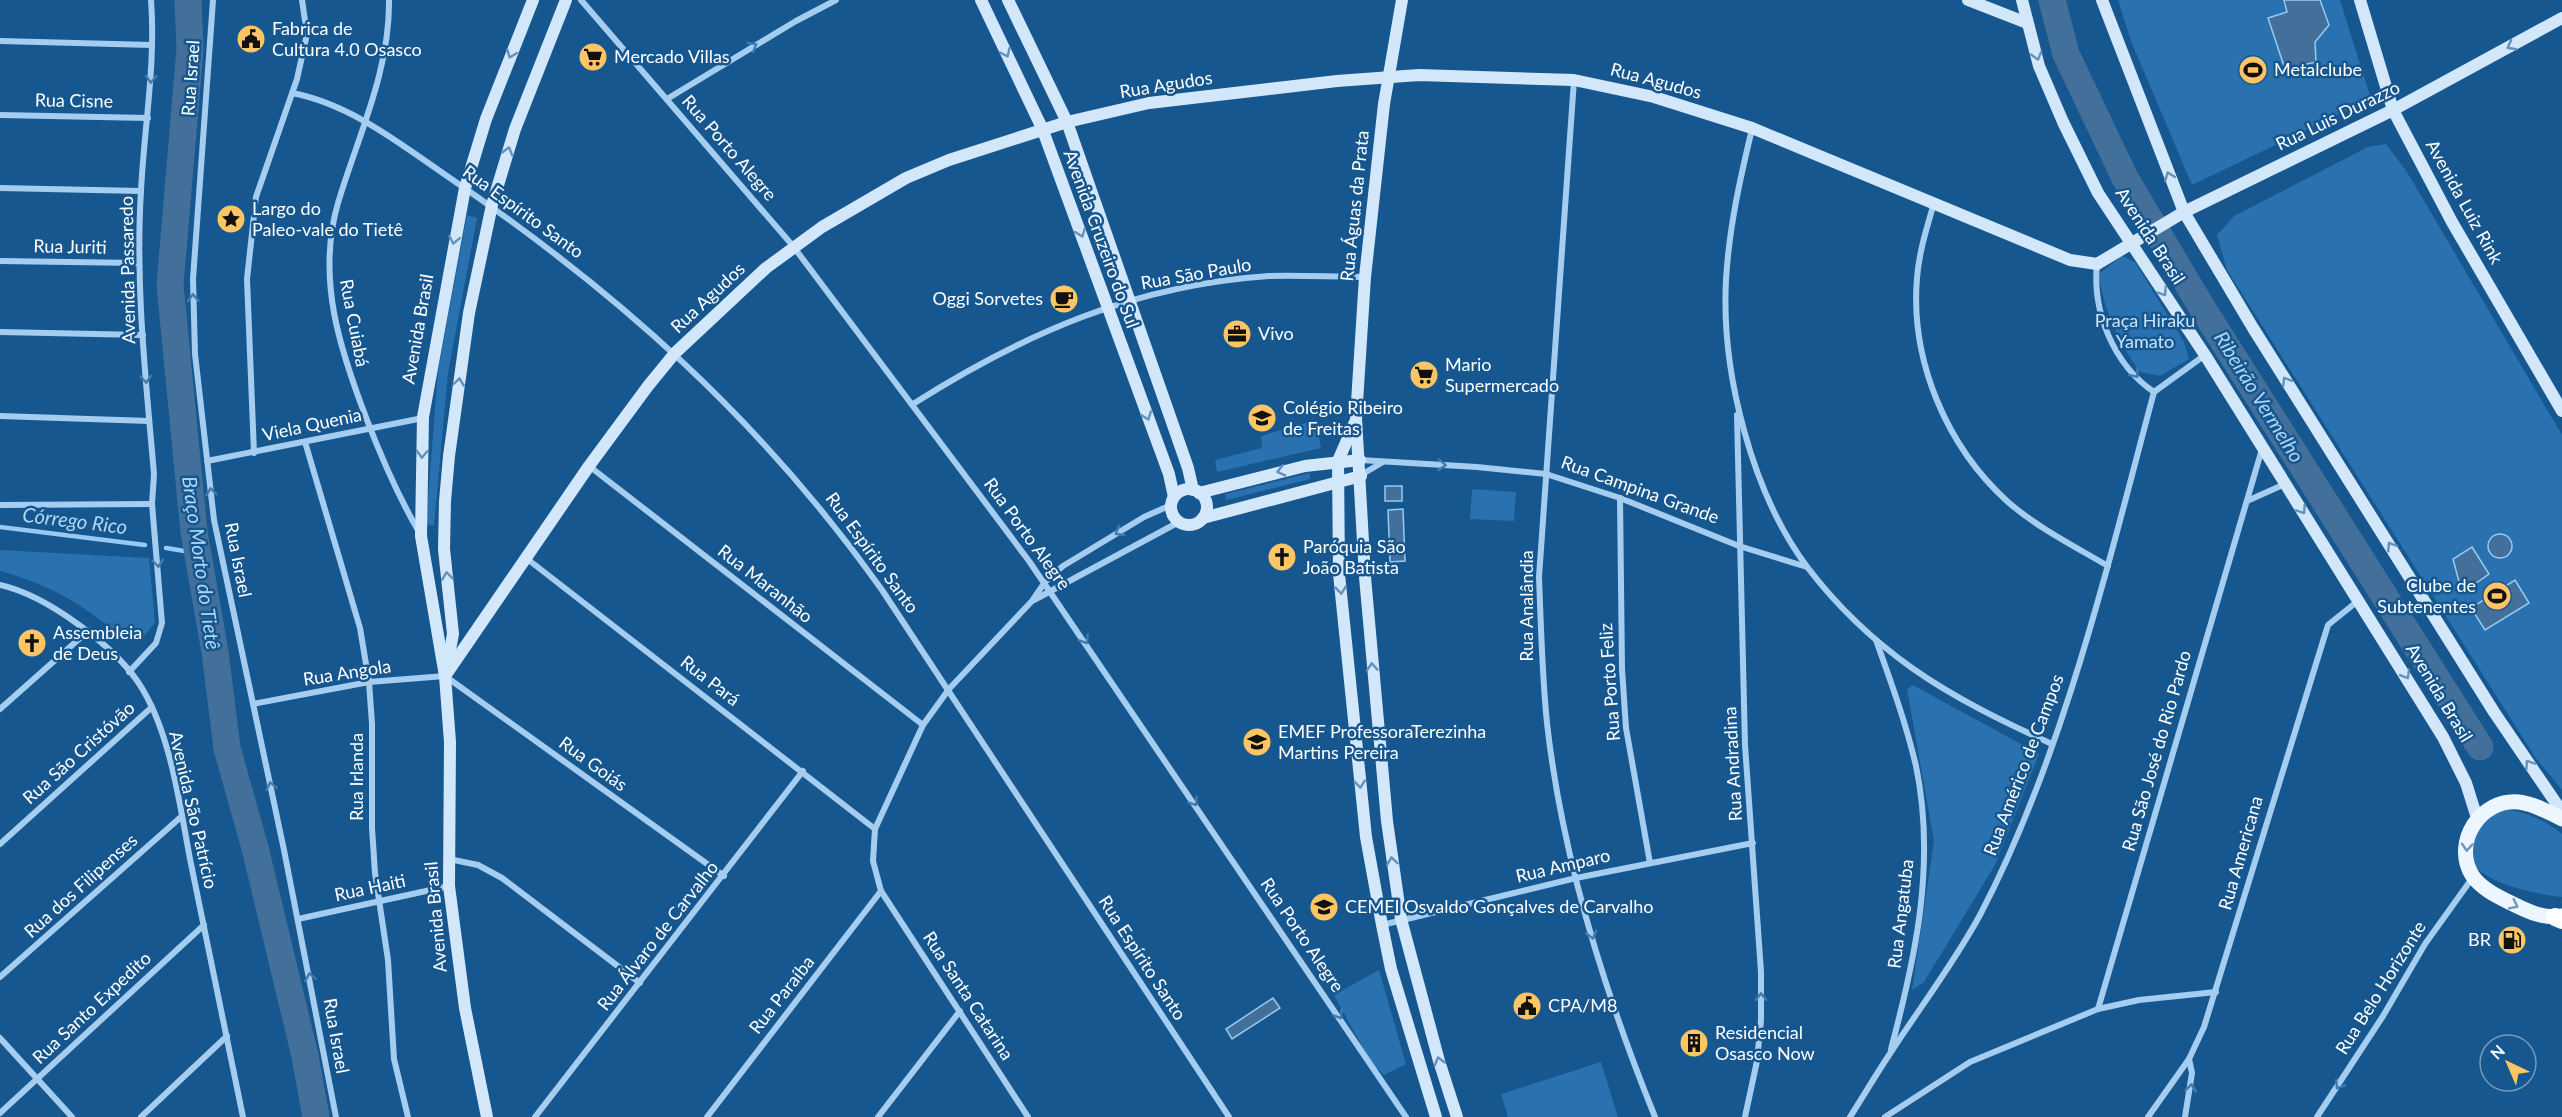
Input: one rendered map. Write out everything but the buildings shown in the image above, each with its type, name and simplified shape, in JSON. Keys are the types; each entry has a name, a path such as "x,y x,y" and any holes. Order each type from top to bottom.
{"main road":[{"path":"2560,918 2534,914 2483,888 2473,877 2466,847 2472,827 2478,818 2496,805 2518,802 2540,808 2562,819"}],"street":[{"name":"Avenida Passaredo","path":"129,672 156,643 162,623 152,504 154,474 139,263 141,191 152,45 151,0"},
{"name":"Rua Israel","path":"213,0 193,279 195,354 214,520 298,919 336,1117"},
{"path":"254,453 247,279 249,252 256,197 292,93 307,34 302,0"},
{"name":"Rua Cuiabá","path":"389,0 382,66 332,227 329,276 343,358 394,487 421,536"},
{"name":"Avenida Brasil","path":"487,1117 465,1008 449,886 450,742 446,676 421,536 423,417 465,188 486,119 533,0"},
{"name":"Avenida Brasil","path":"446,676 453,634 444,549 449,456 470,313 492,205 515,129 566,0"},
{"name":"Rua Porto Alegre","path":"581,0 793,246 1045,582 1406,1117"},
{"path":"667,99 786,26 836,0"},
{"name":"Avenida Cruzeiro do Sul","path":"981,0 1042,128 1169,474 1173,501"},
{"name":"Avenida Cruzeiro do Sul","path":"1008,0 1067,122 1196,491"},
{"name":"Rua Águas da Prata","path":"1401,919 1376,719 1356,418 1365,277 1388,77 1402,0"},
{"path":"1968,0 2027,23"},
{"name":"Avenida Brasil","path":"2022,0 2039,66 2063,122 2098,193 2205,355 2457,761 2478,818"},
{"name":"Avenida Brasil","path":"2102,0 2184,212 2253,328 2494,712 2562,812"},
{"name":"Avenida Luiz Rink","path":"2360,0 2393,110 2452,222 2562,411"},
{"name":"Rua Luis Durazzo","path":"2130,244 2184,212 2393,110 2562,18"},
{"path":"0,42 152,45"},
{"name":"Rua Agudos","path":"446,676 589,466 675,353 793,246 859,204 906,178 1042,128 1149,103 1388,77 1419,75 1574,80 1654,96 1752,128 2070,260 2097,264"},
{"name":"Rua Analândia","path":"1574,80 1539,578 1541,656 1547,724 1576,878 1612,1003 1654,1117"},
{"name":"Rua Espírito Santo","path":"292,93 301,94 366,120 492,205 590,280 675,353 817,503 876,581 949,689 1228,1117"},
{"name":"Rua Cisne","path":"0,115 148,118"},
{"path":"1752,128 1732,217 1726,282 1730,363 1737,408 1776,511 1807,567 1876,640 1911,668 1949,692 2052,744"},
{"path":"0,188 141,191"},
{"path":"1934,202 1923,241 1917,278 1916,313 1919,339 1932,389 1951,430 1972,463 2010,503 2044,529 2108,566"},
{"path":"2130,244 2097,264 2095,288 2105,329 2133,372 2154,392 2205,355"},
{"name":"Rua Juriti","path":"0,261 139,263"},
{"name":"Rua São Paulo","path":"913,404 956,377 1048,329 1130,301 1243,279 1365,277"},
{"path":"0,332 143,335"},
{"name":"Rua Américo de Campos","path":"1850,1117 1963,945 1981,913 2017,835 2052,744 2108,566 2154,392"},
{"name":"Rua Andradina","path":"1737,408 1745,745 1761,972 1761,1020 1745,1117"},
{"path":"0,416 149,421"},
{"name":"Viela Quenia","path":"207,461 423,417"},
{"name":"Rua Águas da Prata","path":"1338,460 1356,418"},
{"name":"Rua Irlanda","path":"305,442 360,628 369,682 372,724 372,846 388,960 394,1059 408,1117"},
{"name":"Rua São José do Rio Pardo","path":"2098,1009 2262,449"},
{"path":"1338,460 1336,511 1340,585 1366,837 1394,980 1436,1117"},
{"name":"Rua Campina Grande","path":"1196,491 1338,460 1477,467 1546,474 1620,498 1739,546 1807,567"},
{"path":"1032,601 1179,522 1194,524 1203,518 1361,476 1384,462"},
{"name":"Rua Maranhão","path":"589,466 923,725"},
{"path":"2247,501 2285,484"},
{"path":"881,891 873,861 875,829 923,725 949,689 1032,601 1045,582 1064,566 1173,501 1183,490 1196,491 1206,507 1203,518"},
{"name":"Rua Porto Feliz","path":"1620,498 1622,669 1626,728 1650,863"},
{"path":"1173,501 1172,515 1179,522"},
{"path":"0,505 152,504"},
{"name":"Rua Pará","path":"526,558 875,829"},
{"name":"Avenida São Patrício","path":"0,585 18,589 67,615 88,631 129,672 142,688 152,707 174,779 243,1117"},
{"name":"Rua Americana","path":"2148,1117 2189,1059 2216,992 2328,625 2359,600"},
{"path":"451,614 462,625 477,628"},
{"path":"0,709 88,631"},
{"name":"Rua Angatuba","path":"1876,640 1896,696 1916,768 1925,840 1924,880 1917,938 1890,1053"},
{"name":"Rua Angola","path":"253,704 369,682 446,676"},
{"name":"Rua Goiás","path":"446,676 724,876"},
{"name":"Rua São Cristóvão","path":"0,844 152,707"},
{"name":"Rua Álvaro de Carvalho","path":"535,1117 724,876 802,771"},
{"name":"Rua dos Filipenses","path":"0,977 182,816"},
{"name":"Rua Amparo","path":"1382,925 1576,878 1753,843"},
{"path":"449,859 478,865 502,878 640,983"},
{"name":"Rua Belo Horizonte","path":"2317,1117 2383,1016 2425,944 2473,877"},
{"name":"Rua Haiti","path":"298,919 449,886"},
{"name":"Rua Santa Catarina","path":"881,891 1028,1117"},
{"name":"Rua Paraíba","path":"707,1117 881,891"},
{"path":"1401,919 1457,1117"},
{"name":"Rua Santo Expedito","path":"0,1113 204,925"},
{"path":"1885,1117 1970,1062 2098,1009 2139,1000 2216,992"},
{"path":"878,1117 960,1011"},
{"path":"141,1117 227,1036"},
{"path":"0,1038 72,1117"},
{"path":"2185,1117 2193,1073 2189,1059"}],"green space":[{"name":"Metalclube","path":"2118,0 2340,0 2371,99 2192,185 2131,41"},
{"name":"Clube de Subtenentes","path":"2386,144 2407,172 2562,435 2562,790 2535,757 2227,270 2217,235 2234,216 2368,147"},
{"path":"467,215 477,218 448,373 434,526 426,524 438,371"},
{"name":"Praça Hiraku Yamato","path":"2122,256 2135,262 2184,342 2189,359 2160,376 2140,372 2125,349 2108,314 2099,274"},
{"path":"1315,420 1321,448 1217,472 1215,460 1262,448 1261,436"},
{"path":"1310,473 1310,479 1226,500 1225,494"},
{"path":"1472,489 1516,492 1514,521 1470,519"},
{"path":"0,550 149,558 155,623 143,637 126,641 68,598 37,583 0,571"},
{"path":"1913,685 2039,754 1995,865 1924,982 1912,990 1934,841 1907,689"},
{"path":"2501,808 2534,817 2562,834 2562,897 2528,891 2502,883 2481,872 2475,865 2471,851 2475,828"},
{"path":"1379,970 1406,1064 1384,1075 1371,1063 1334,995"},
{"path":"1601,1062 1618,1117 1508,1117 1501,1094"}],"shaded area":[{"path":"2284,0 2320,0 2329,25 2315,42 2316,62 2285,69 2268,18 2287,12"},
{"path":"1385,486 1402,486 1402,501 1385,501"},
{"path":"1403,509 1405,561 1390,562 1388,510"},
{"path":"2500,534 2505,535 2511,541 2511,551 2505,557 2500,558 2495,557 2489,551 2488,546 2489,541 2495,535"},
{"path":"2472,547 2489,574 2462,593 2453,559"},
{"path":"2515,580 2529,603 2485,630 2471,608"},
{"path":"1273,998 1280,1008 1232,1039 1226,1029"}],"waterway":[{"name":"Braço Morto do Tietê","path":"188,0 190,49 170,285 194,532 215,652 227,748 255,848 305,1056 316,1117"},
{"name":"Ribeirão Vermelho","path":"2052,0 2066,54 2125,178 2201,306 2480,747"},
{"name":"Córrego Rico","path":"0,527 145,545"},
{"name":"Córrego Rico","path":"166,548 197,553"}],"place":[{"name":"Fabrica de Cultura 4.0 Osasco","path":"251,39"},
{"name":"Mercado Villas","path":"593,57"},
{"name":"Metalclube","path":"2253,70"},
{"name":"Largo do Paleo-vale do Tietê","path":"231,219"},
{"name":"Oggi Sorvetes","path":"1064,299"},
{"name":"Vivo","path":"1237,334"},
{"name":"Mario Supermercado","path":"1424,375"},
{"name":"Colégio Ribeiro de Freitas","path":"1262,418"},
{"name":"Paróquia São João Batista","path":"1282,557"},
{"name":"Clube de Subtenentes","path":"2497,596"},
{"name":"Assembleia de Deus","path":"32,643"},
{"name":"EMEF ProfessoraTerezinha Martins Pereira","path":"1257,742"},
{"name":"CEMEI Osvaldo Gonçalves de Carvalho","path":"1324,907"},
{"name":"BR","path":"2512,940"},
{"name":"CPA/M8","path":"1527,1006"},
{"name":"Residencial Osasco Now","path":"1694,1043"}]}
